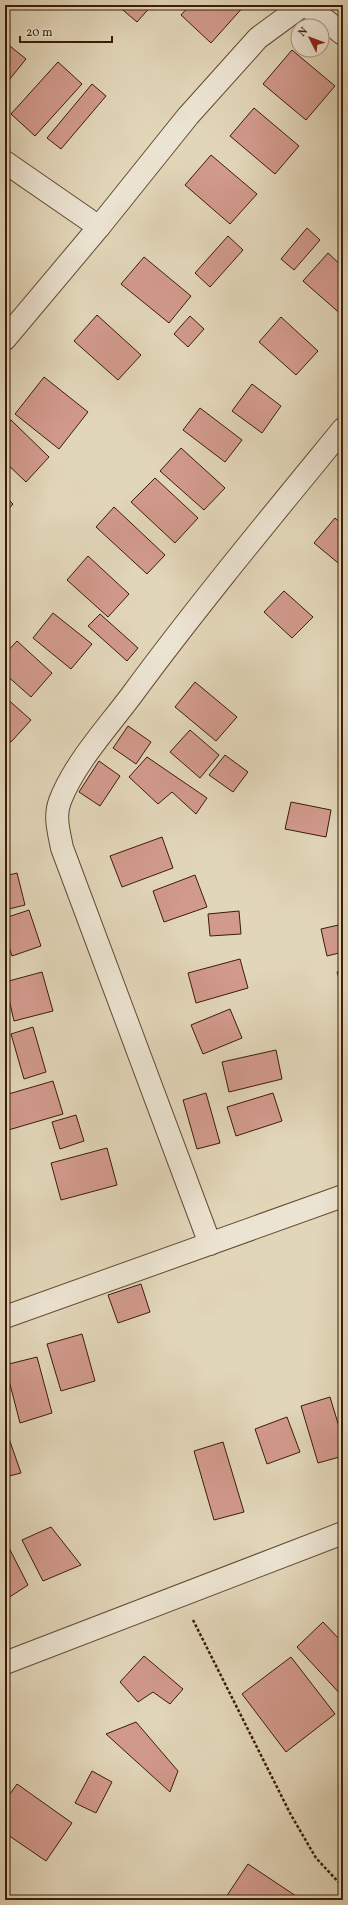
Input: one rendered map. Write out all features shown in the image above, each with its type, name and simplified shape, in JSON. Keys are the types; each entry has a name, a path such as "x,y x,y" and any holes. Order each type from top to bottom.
{"street":[{"path":"5,339 99,227 188,116 258,38 303,5"},
{"path":"306,5 343,34"},
{"path":"5,162 99,227"},
{"path":"210,1244 62,848 56,821 60,802 73,776 91,750 171,642 343,429"},
{"path":"5,1317 343,1196"},
{"path":"5,1667 180,1595 343,1533"}],"path":[{"path":"180,1595 219,1668 291,1815 316,1858 343,1887"}],"building":[{"path":"117,5 152,5 137,22"},
{"path":"190,5 245,5 211,43 181,15"},
{"path":"5,42 26,59 5,85"},
{"path":"290,52 290,58 302,58 335,86 306,120 263,84"},
{"path":"58,62 82,84 35,136 11,114"},
{"path":"92,84 106,96 61,149 47,138"},
{"path":"254,108 299,146 275,174 230,136"},
{"path":"211,155 257,194 230,224 185,185"},
{"path":"307,228 320,240 294,270 281,259"},
{"path":"228,236 243,250 210,287 195,273"},
{"path":"328,253 343,267 343,316 303,281"},
{"path":"144,257 191,296 169,323 121,284"},
{"path":"97,315 141,355 118,380 74,341"},
{"path":"190,316 204,329 188,347 174,334"},
{"path":"281,317 318,351 296,375 259,342"},
{"path":"44,377 88,412 59,449 15,414"},
{"path":"252,384 281,406 262,433 232,411"},
{"path":"200,408 242,440 225,462 183,430"},
{"path":"11,420 49,457 26,482 5,462 5,426"},
{"path":"181,448 225,488 204,510 160,471"},
{"path":"155,478 198,518 175,543 131,502"},
{"path":"5,496 13,504 5,513"},
{"path":"114,507 165,555 147,574 96,527"},
{"path":"335,518 343,525 343,567 314,543"},
{"path":"88,556 129,594 108,617 67,580"},
{"path":"284,591 313,617 292,638 264,612"},
{"path":"53,613 92,644 71,669 33,638"},
{"path":"100,614 138,648 127,661 88,626"},
{"path":"17,641 52,673 31,697 5,674 5,654"},
{"path":"195,682 237,717 216,741 175,707"},
{"path":"5,697 31,720 11,742 5,737"},
{"path":"128,726 151,742 136,764 113,748"},
{"path":"190,730 219,755 200,778 170,752"},
{"path":"225,755 248,772 233,792 209,775"},
{"path":"147,757 207,798 196,814 172,792 158,804 129,777"},
{"path":"99,761 120,776 100,806 79,792"},
{"path":"291,802 331,810 326,837 285,829"},
{"path":"162,837 173,868 122,887 110,856"},
{"path":"17,873 25,905 5,910 5,876"},
{"path":"195,875 207,907 164,922 153,891"},
{"path":"29,910 41,946 12,956 5,936 5,918"},
{"path":"239,911 241,934 210,936 208,914"},
{"path":"343,924 343,952 327,956 321,929"},
{"path":"240,959 248,988 196,1003 188,973"},
{"path":"343,970 343,991 337,972"},
{"path":"42,972 53,1011 14,1021 5,982"},
{"path":"230,1009 242,1038 203,1054 191,1025"},
{"path":"33,1027 46,1072 24,1079 11,1034"},
{"path":"276,1050 282,1079 229,1092 222,1062"},
{"path":"53,1081 63,1114 5,1131 5,1095"},
{"path":"206,1093 220,1143 197,1149 183,1100"},
{"path":"273,1093 282,1121 236,1136 227,1107"},
{"path":"76,1115 84,1141 60,1149 52,1122"},
{"path":"107,1148 117,1185 61,1200 51,1163"},
{"path":"343,1254 343,1269 339,1255"},
{"path":"141,1284 150,1312 118,1323 108,1295"},
{"path":"82,1334 95,1381 61,1391 47,1344"},
{"path":"37,1357 52,1413 20,1423 5,1365"},
{"path":"330,1397 343,1440 343,1456 318,1463 301,1406"},
{"path":"287,1417 300,1452 267,1464 255,1429"},
{"path":"6,1430 21,1473 5,1477 5,1431"},
{"path":"223,1442 244,1512 214,1520 194,1451"},
{"path":"51,1527 81,1565 43,1581 22,1540"},
{"path":"6,1542 28,1585 5,1600 5,1543"},
{"path":"323,1622 343,1643 343,1697 297,1647"},
{"path":"144,1656 183,1689 170,1704 153,1692 138,1702 120,1682"},
{"path":"291,1657 335,1714 286,1752 242,1694"},
{"path":"136,1722 178,1771 170,1792 106,1734"},
{"path":"92,1771 112,1782 96,1813 75,1803"},
{"path":"17,1784 72,1823 46,1861 5,1833 5,1801"},
{"path":"248,1864 302,1900 230,1900 226,1897"}]}
